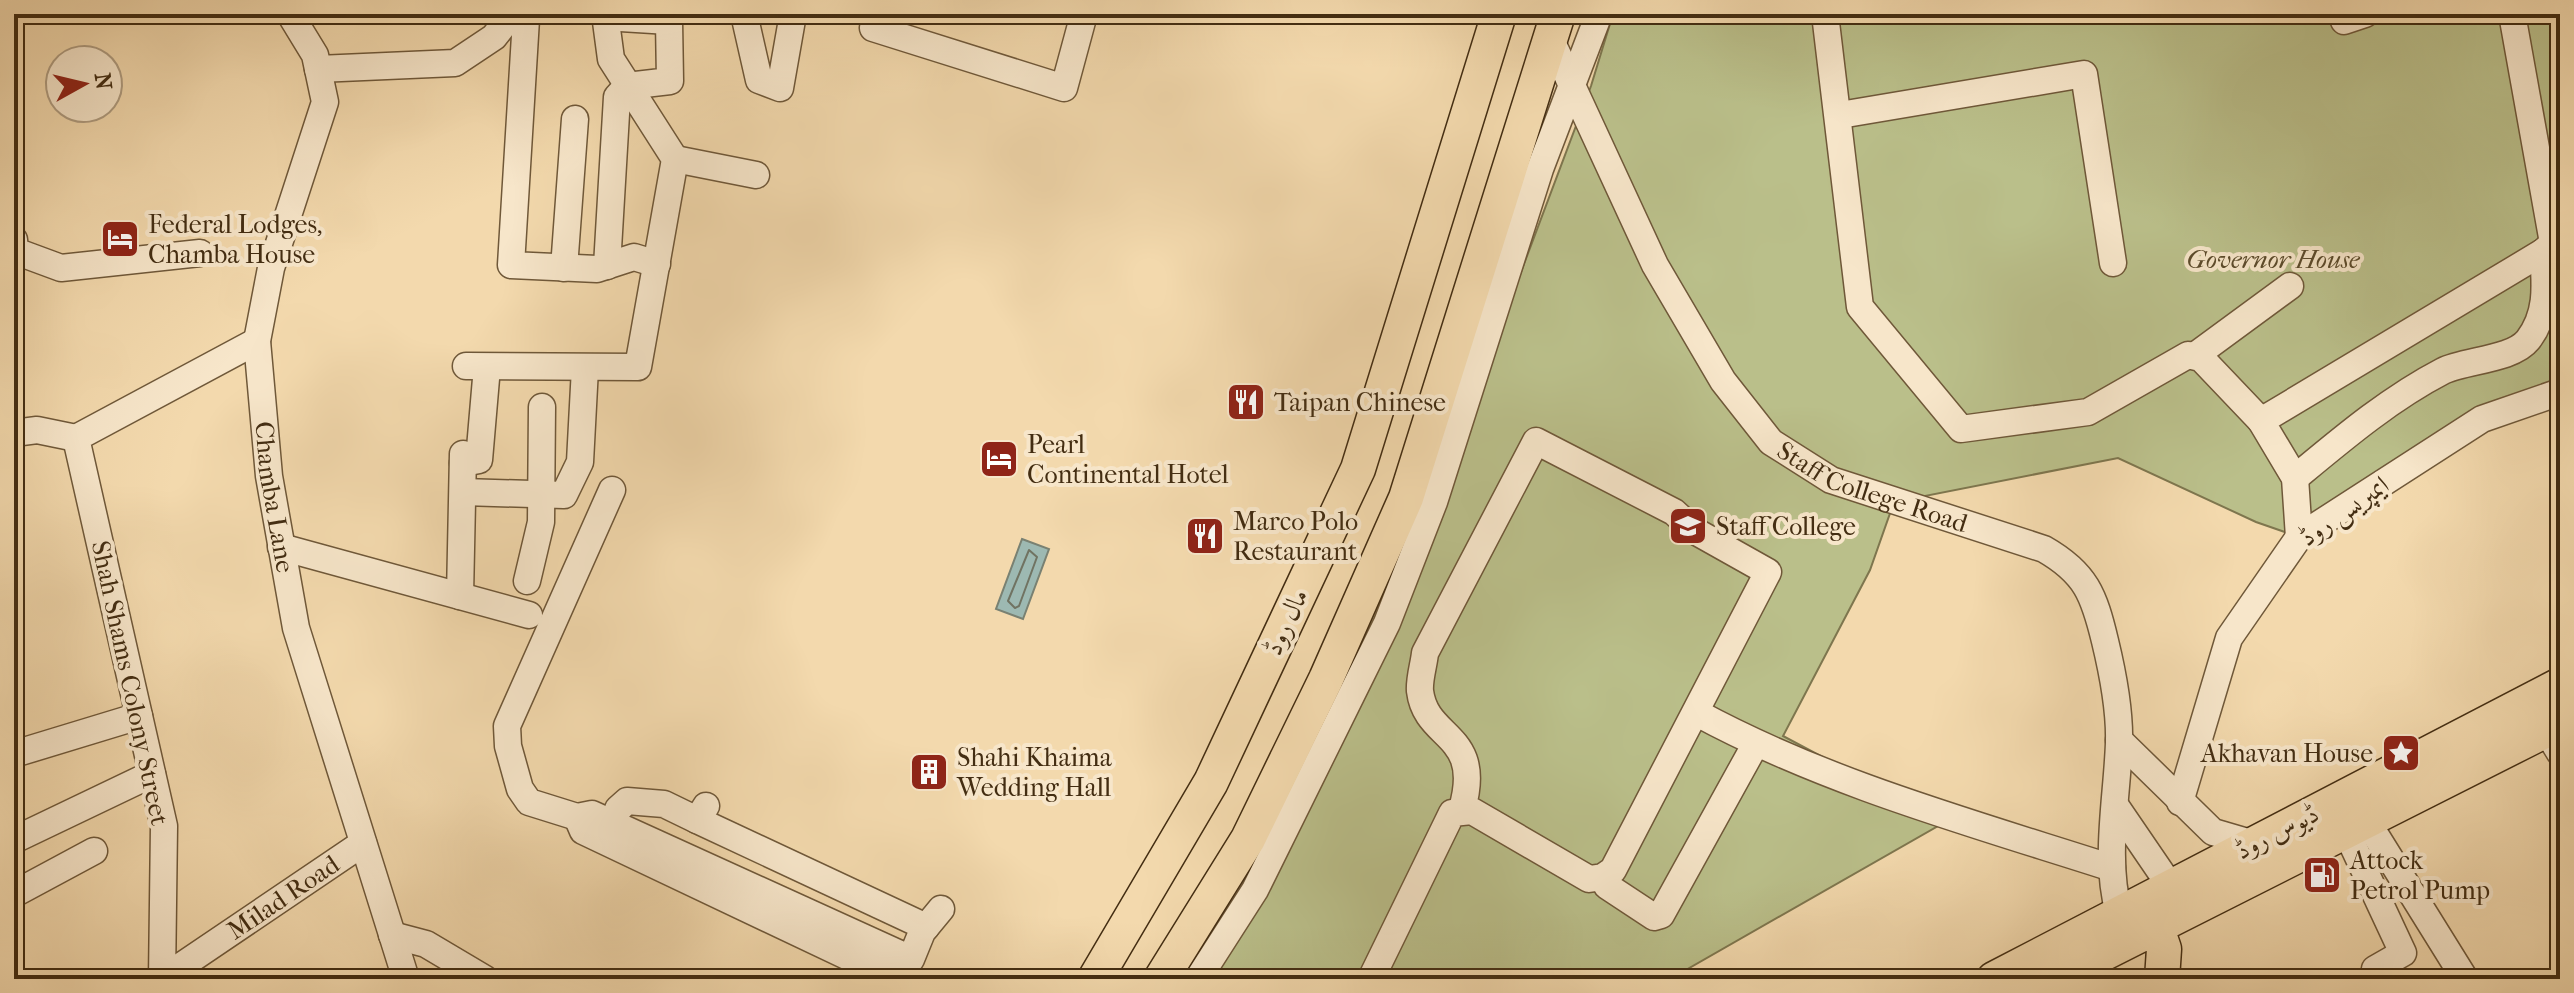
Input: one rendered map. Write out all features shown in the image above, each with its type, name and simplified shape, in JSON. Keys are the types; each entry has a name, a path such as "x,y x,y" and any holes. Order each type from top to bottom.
{"main road":[{"name":"مال روڈ","path":"1095,979 1211,782 1358,469 1499,14"},
{"path":"1161,979 1248,839 1326,679 1406,498 1555,27"},
{"name":"ڈیوس روڈ","path":"1994,979 2148,906 2254,844 2560,685"},
{"name":"ڈیوس روڈ","path":"2053,979 2148,906 2358,828 2555,735"},
{"path":"2148,906 2164,949 2162,979"}],"street":[{"name":"Chamba Lane","path":"290,14 315,55 325,102 271,268 257,341 269,476 296,628 406,979"},
{"path":"318,69 455,63 494,37 512,14"},
{"path":"522,14 526,19 509,262 514,266 564,268 607,266 634,257 657,264"},
{"path":"744,14 759,80 780,88 788,15"},
{"path":"873,28 1064,88 1084,14"},
{"path":"1198,979 1255,890 1387,623 1434,502 1540,169 1599,14"},
{"path":"1825,14 1840,115 1860,307 1961,429 2088,412 2188,355 2196,355 2290,286"},
{"path":"2295,478 2379,410 2446,369 2489,359 2527,341 2546,301 2552,244 2512,14"},
{"path":"460,596 463,459 479,460 476,366 638,367 675,159 627,86 611,59 605,15 669,18 670,81 627,86 617,97 607,266"},
{"name":"Staff College Road","path":"1555,27 1573,88 1655,265 1723,381 1771,442 1831,480 2044,549 2070,564 2088,587 2098,612 2113,676 2119,740 2112,868 2148,906"},
{"path":"1840,115 2084,74 2113,263"},
{"path":"564,268 575,119"},
{"path":"675,159 756,175"},
{"path":"14,240 15,251 61,268 200,253"},
{"path":"2261,421 2552,244"},
{"path":"14,433 37,430 76,438 257,341"},
{"path":"2196,355 2261,421 2295,478 2299,537"},
{"path":"463,492 564,495 580,462 585,368"},
{"name":"ایمپریس روڈ","path":"2180,802 2229,638 2299,537 2482,419 2560,392"},
{"path":"527,581 541,522 542,407"},
{"name":"Shah Shams Colony Street","path":"76,438 164,826 162,979"},
{"path":"1371,979 1452,813 1462,809 1472,811 1589,879 1603,877 1613,870 1768,572 1695,531 1674,512 1536,441 1425,653 1420,689 1427,712 1456,742 1468,768 1468,788 1462,809"},
{"path":"612,490 507,726 508,746 520,789 529,802 577,817 592,814 614,824 911,959 933,918 702,813 641,800 627,801 618,809 614,824"},
{"path":"281,547 529,615"},
{"path":"1697,713 1755,745 1956,818 2112,868"},
{"path":"14,754 139,716"},
{"path":"2119,740 2213,832 2254,844"},
{"path":"1603,877 1607,886 1654,917 1661,915 1755,745"},
{"path":"14,840 152,774"},
{"path":"2115,805 2148,906"},
{"path":"577,817 583,831 895,979"},
{"path":"2358,828 2403,953 2375,969"},
{"path":"2358,828 2465,979"},
{"name":"Milad Road","path":"162,979 363,843"},
{"path":"14,894 94,851"},
{"path":"392,935 426,944 485,979"}],"green space":[{"name":"Governor House","path":"1613,14 2560,14 2560,392 2482,419 2299,537 2256,522 2118,458 1894,502 1870,570 1783,736 1945,822 1670,979 1190,979 1265,844 1498,333 1591,86"}],"water":[{"path":"1022,539 1049,549 1023,619 996,609"}],"place":[{"name":"Federal Lodges, Chamba House","path":"120,239"},
{"name":"Taipan Chinese","path":"1246,402"},
{"name":"Pearl Continental Hotel","path":"999,459"},
{"name":"Staff College","path":"1688,526"},
{"name":"Marco Polo Restaurant","path":"1205,536"},
{"name":"Akhavan House","path":"2401,753"},
{"name":"Shahi Khaima Wedding Hall","path":"929,772"},
{"name":"Attock Petrol Pump","path":"2322,875"}]}
